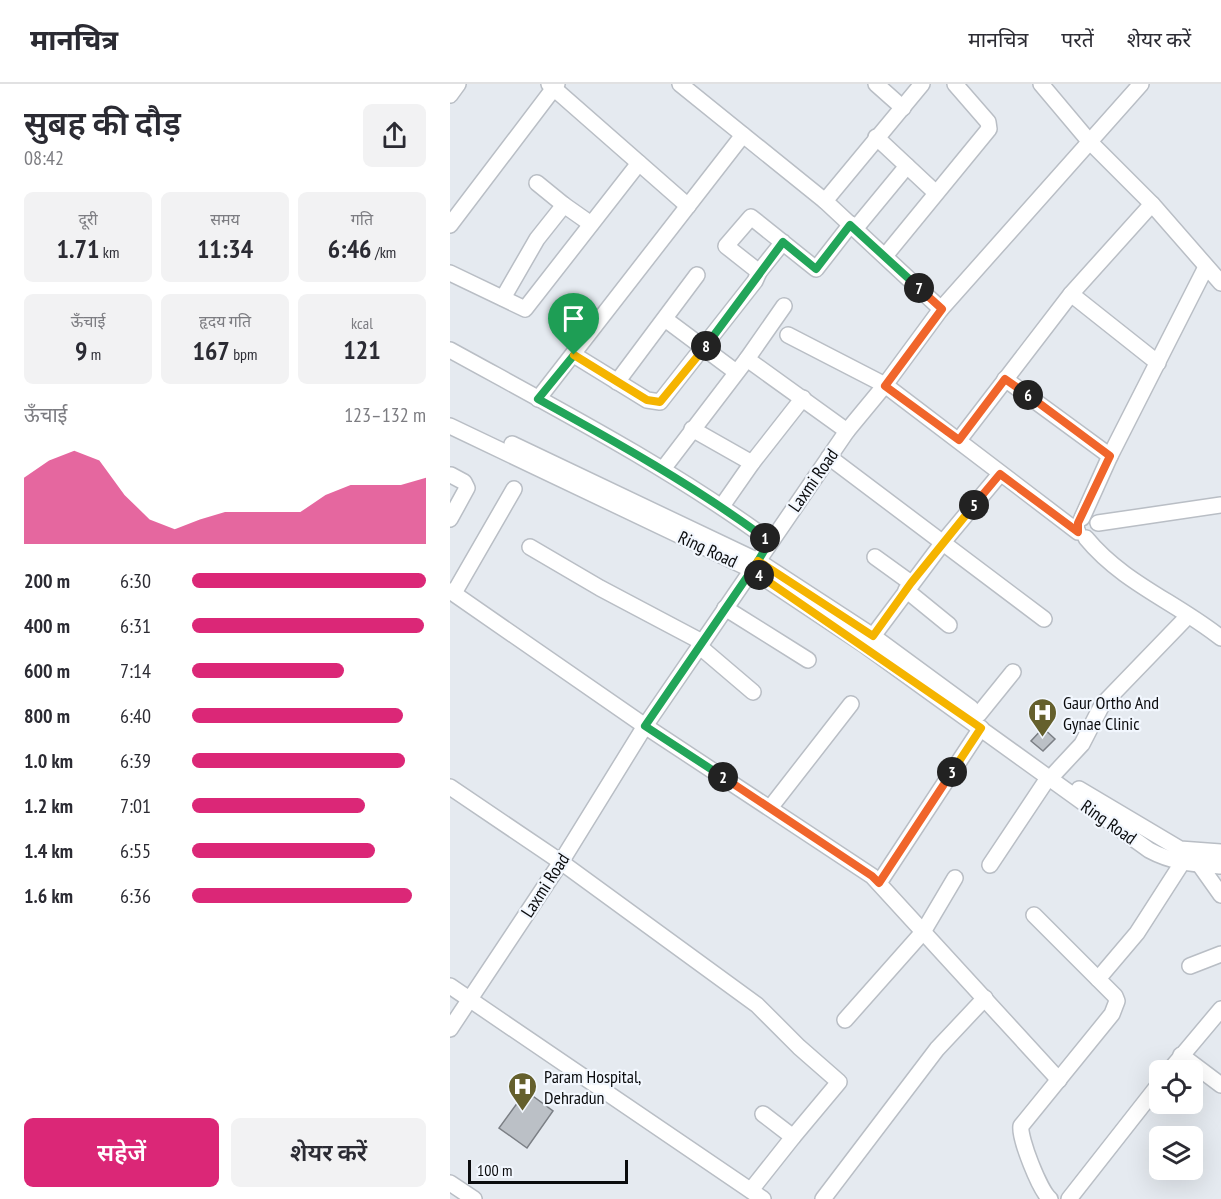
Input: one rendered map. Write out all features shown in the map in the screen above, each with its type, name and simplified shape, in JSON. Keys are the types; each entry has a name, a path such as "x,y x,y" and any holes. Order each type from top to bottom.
{"street":[{"path":"450,95 458,84"},
{"path":"680,84 825,201 942,309"},
{"path":"876,84 903,108"},
{"path":"825,201 922,84"},
{"path":"885,256 989,129 988,122 955,84"},
{"name":"Laxmi Road","path":"450,1029 561,862 645,726 847,430 885,386 942,309 1141,84"},
{"path":"450,225 553,85 688,206"},
{"path":"1050,88 1089,141 1152,204 1221,283"},
{"path":"538,399 743,135"},
{"path":"876,137 936,193"},
{"path":"450,273 525,309 639,163"},
{"path":"759,272 726,246 752,218 816,269 907,166"},
{"path":"537,183 591,224"},
{"path":"959,440 1071,294 1152,204"},
{"path":"503,298 537,239 564,205"},
{"path":"574,355 647,400 660,402 705,347 783,242"},
{"path":"1082,529 1110,456 1206,267"},
{"path":"617,382 697,275"},
{"path":"1071,294 1158,363"},
{"path":"663,469 747,359 784,306"},
{"path":"665,319 736,372"},
{"path":"788,335 885,386 959,440 1000,474 1082,529 1114,568 1221,638"},
{"path":"450,350 663,469 722,506 770,541"},
{"path":"747,359 847,430"},
{"path":"1005,379 1110,456"},
{"path":"722,506 752,463 803,398"},
{"name":"Ring Road","path":"450,414 755,565 873,636 1149,850 1166,859 1182,863 1221,866"},
{"name":"Ring Road","path":"450,426 755,565 980,721"},
{"path":"692,429 752,463"},
{"path":"829,457 944,541 1044,619"},
{"path":"873,636 944,541 1000,474"},
{"path":"450,519 467,488 464,482 451,475"},
{"path":"514,489 452,592 645,726 872,876 1059,1080"},
{"path":"1082,529 1092,518 1098,523 1221,505"},
{"path":"530,547 700,644 753,692"},
{"path":"874,557 909,586 950,626"},
{"path":"725,608 808,660"},
{"path":"990,866 1052,776 1082,744 1102,705 1188,616"},
{"path":"879,883 1013,672"},
{"path":"770,808 851,704"},
{"name":"Ring Road","path":"1052,776 1180,849 1221,852"},
{"path":"450,787 561,862 757,1005 798,1047 839,1082 794,1137 757,1195 450,986"},
{"path":"1098,979 1137,933 1182,863"},
{"path":"1199,864 1221,895"},
{"path":"845,1020 923,932 955,878"},
{"path":"1034,915 1115,996 1117,1007 1022,1126 1020,1134 1040,1186 1050,1199"},
{"path":"1190,966 1221,954"},
{"path":"823,1199 937,1049 985,998"},
{"path":"1178,1060 1221,1009"},
{"path":"1182,1055 1221,1084"},
{"path":"1069,1199 1149,1097"},
{"path":"762,1114 794,1137"},
{"path":"450,1183 474,1199"}],"building":[{"path":"1043,728 1055,739 1043,751 1031,741"},
{"path":"526,1091 553,1111 527,1148 499,1128"}],"place":[{"name":"Gaur Ortho And Gynae Clinic","path":"1042,738"},
{"name":"Param Hospital, Dehradun","path":"523,1112"}],"route":[{"path":"850,225 942,309 885,386 959,440 1005,379 1110,456 1078,523 1078,532 1000,474 911,583 873,636 758,561 752,570 863,644 981,728 879,883 783,816 645,726 770,541 722,506 663,469 538,399 574,355 647,400 660,402 665,399 705,347 783,242 816,269 850,225"}]}
